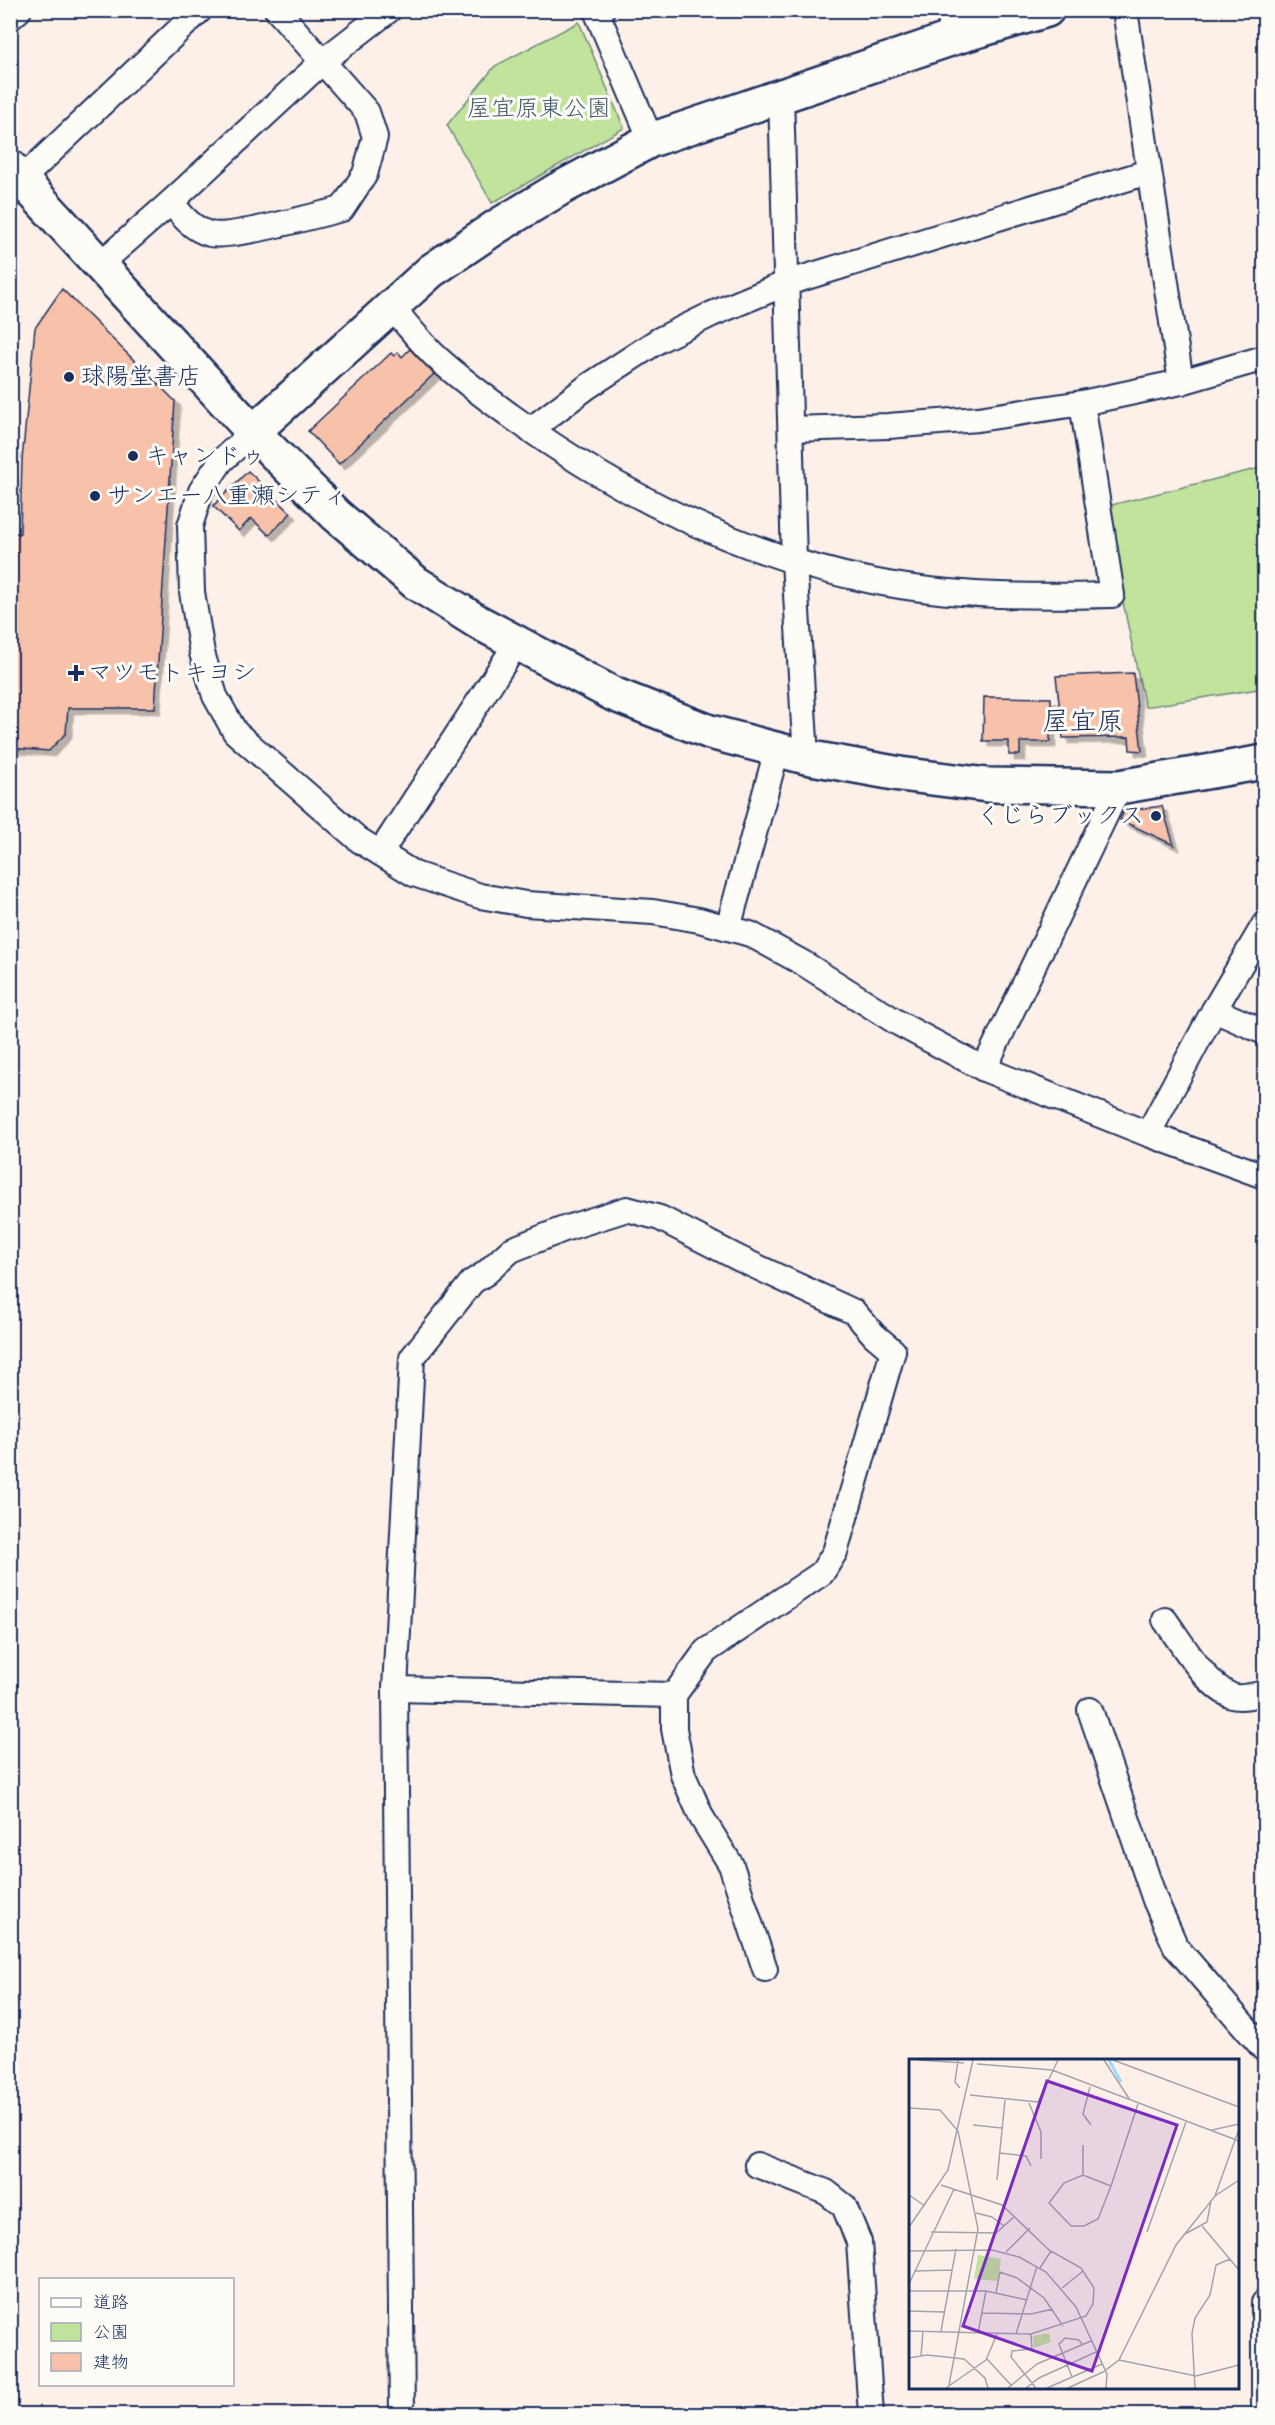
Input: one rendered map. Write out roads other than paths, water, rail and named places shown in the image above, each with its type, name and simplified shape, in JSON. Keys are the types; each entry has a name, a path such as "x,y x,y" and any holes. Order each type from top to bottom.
{"street":[{"path":"10,18 19,10"},
{"path":"200,10 16,173 253,432 336,515 416,583 478,622 613,694 710,732 792,754 900,774 987,784 1119,787 1264,762"},
{"path":"171,202 187,222 211,234 244,231 342,209 365,174 375,137 367,112 277,10"},
{"path":"100,264 171,202 323,61 389,10"},
{"path":"602,10 597,13 651,140"},
{"path":"1047,10 951,24 781,94 651,140 559,189 496,227 431,271 221,461 201,491 190,526 192,592 202,653 215,696 235,732 359,840 414,874 480,896 526,904 653,912 699,920 750,934 803,963 898,1023 984,1069 1148,1134 1264,1176"},
{"path":"1125,10 1181,382"},
{"path":"728,928 792,754 794,562 781,94"},
{"path":"530,430 587,387 659,340 712,314 787,283 1148,172"},
{"path":"391,307 433,354 484,396 577,461 645,499 724,535 794,562 873,581 945,591 1036,597 1112,595 1082,403"},
{"path":"791,429 888,426 978,419 1082,403 1181,382 1264,358"},
{"path":"380,853 517,643"},
{"path":"984,1069 1119,787"},
{"path":"1148,1134 1214,1010 1264,925"},
{"path":"1214,1010 1264,1032"},
{"path":"402,2415 395,1689 412,1358 472,1282 511,1251 564,1229 627,1209 660,1218 740,1259 854,1312 874,1335 893,1351 835,1552 822,1573 706,1652 674,1695 674,1730 684,1775 702,1818 731,1865 765,1969"},
{"path":"1165,1620 1193,1659 1219,1688 1234,1697 1264,1693"},
{"path":"395,1689 674,1695"},
{"path":"1090,1710 1155,1900 1176,1947 1264,2049"},
{"path":"757,2165 826,2192 844,2206 859,2242 871,2415"},
{"path":"1264,2303 1264,2415"}],"place":[{"name":"球陽堂書店","path":"69,377"},
{"name":"キャンドゥ","path":"133,456"},
{"name":"サンエー八重瀬シティ","path":"95,496"},
{"name":"マツモトキヨシ","path":"76,673"},
{"name":"くじらブックス","path":"1156,816"}],"district":[{"name":"屋宜原","path":"1083,722"}],"park label":[{"name":"屋宜原東公園","path":"539,109"}]}
